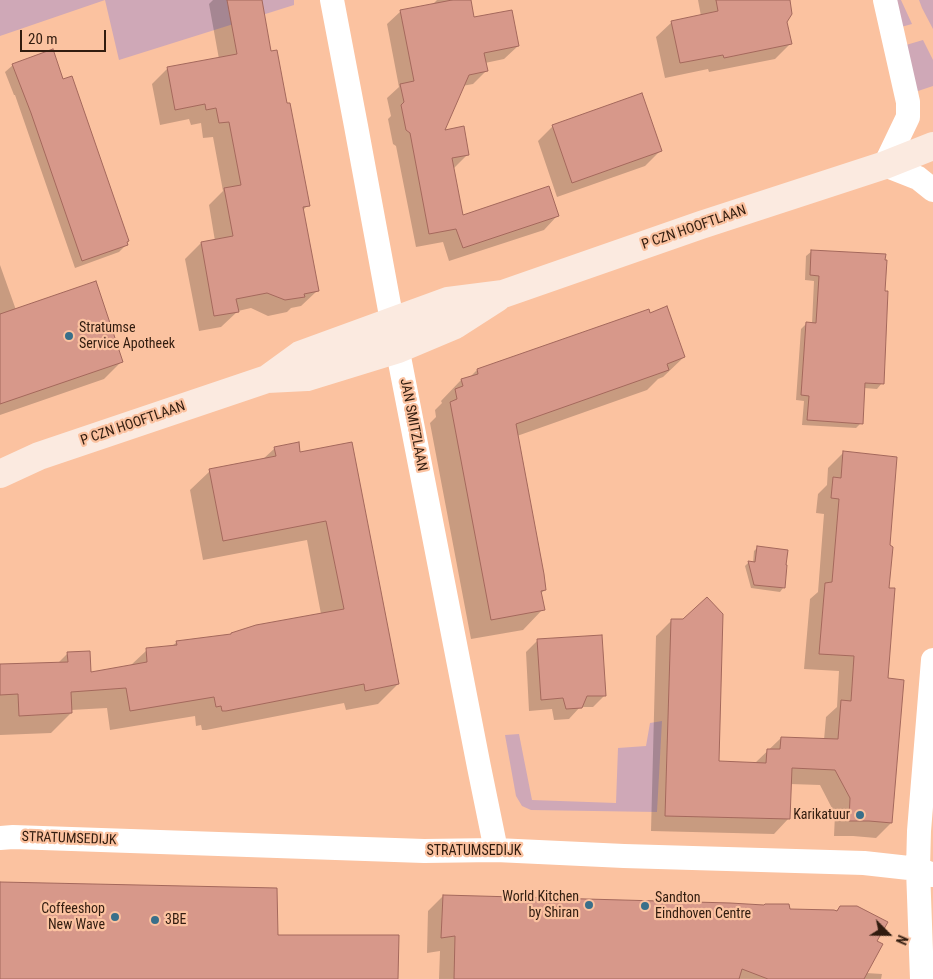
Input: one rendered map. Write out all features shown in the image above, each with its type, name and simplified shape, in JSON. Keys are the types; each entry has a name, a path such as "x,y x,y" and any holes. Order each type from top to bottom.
{"street":[{"name":"JAN SMITZLAAN","path":"332,0 496,850"},
{"path":"885,0 908,102 908,117 885,165 918,178 933,190"},
{"name":"P CZN HOOFTLAAN","path":"267,379 300,355 391,312 448,300 503,294 700,225 885,165 933,146"},
{"name":"P CZN HOOFTLAAN","path":"0,474 40,456 267,379 307,377 398,349 455,325 503,294"},
{"path":"922,979 925,872 919,831 933,660"},
{"name":"STRATUMSEDIJK","path":"4,835 414,851 496,850 864,863 925,872"}],"shaded area":[{"path":"0,0 105,0 0,36"},
{"path":"105,0 294,0 294,5 119,60"},
{"path":"895,0 901,0 912,24 901,27"},
{"path":"919,0 933,0 933,29 922,8"},
{"path":"923,40 933,60 933,86 915,92 906,45"},
{"path":"662,721 657,812 531,810 522,806 516,796 505,735 519,734 532,800 616,803 618,748 646,746 650,723"}],"building":[{"path":"227,0 262,0 271,51 277,50 287,103 290,103 310,206 303,207 319,291 304,294 305,297 285,300 267,293 236,299 239,312 214,316 201,242 233,236 224,188 241,185 229,122 219,123 216,108 206,110 205,104 175,110 167,67 237,54"},
{"path":"452,0 471,0 474,17 512,10 519,46 484,53 488,71 469,75 445,130 464,126 469,155 452,158 463,215 549,186 559,216 463,248 456,229 429,234 410,133 406,130 401,105 404,102 400,84 414,81 400,10"},
{"path":"716,0 790,0 792,14 787,22 792,44 724,58 723,55 680,63 671,21 718,11"},
{"path":"53,49 63,79 72,76 129,241 127,242 128,245 82,261 12,64"},
{"path":"642,93 662,151 572,183 552,125"},
{"path":"811,250 886,254 885,291 888,291 884,384 865,383 863,424 807,420 809,396 801,395 806,322 816,323 819,276 810,275"},
{"path":"96,281 123,362 0,404 0,314"},
{"path":"667,306 685,357 667,364 669,370 516,424 544,574 546,590 541,591 545,610 491,620 450,402 457,399 455,389 463,386 461,379 478,374 477,369 649,309 650,313"},
{"path":"299,442 300,452 352,442 399,684 365,691 364,684 226,711 222,711 221,706 216,707 214,697 130,711 126,688 71,692 72,713 19,716 18,694 0,695 0,664 68,662 67,652 90,651 91,672 147,662 146,648 177,645 176,641 231,634 256,625 344,609 326,521 223,541 209,469 276,456 274,447"},
{"path":"843,451 897,457 890,545 893,547 889,588 895,588 888,678 904,680 892,823 849,821 850,798 835,770 792,768 790,819 665,816 671,619 683,619 707,597 723,614 719,761 766,763 767,749 780,749 781,737 838,739 841,700 851,701 854,656 819,654 825,583 832,582 839,499 831,498 833,477 841,478"},
{"path":"757,546 788,550 785,588 754,585 748,561 755,562"},
{"path":"602,635 606,696 587,696 582,708 566,709 563,698 541,700 537,639"},
{"path":"0,882 277,888 278,935 399,935 398,979 0,979"},
{"path":"443,895 764,905 789,904 790,909 837,911 840,906 857,906 888,922 877,941 883,944 864,979 768,979 742,969 739,979 454,979 455,936 441,938"}],"place":[{"name":"Stratumse Service Apotheek","path":"69,336"},
{"name":"Karikatuur","path":"860,815"},
{"name":"World Kitchen by Shiran","path":"589,905"},
{"name":"Sandton Eindhoven Centre","path":"645,906"},
{"name":"Coffeeshop New Wave","path":"115,917"},
{"name":"3BE","path":"155,920"}]}
